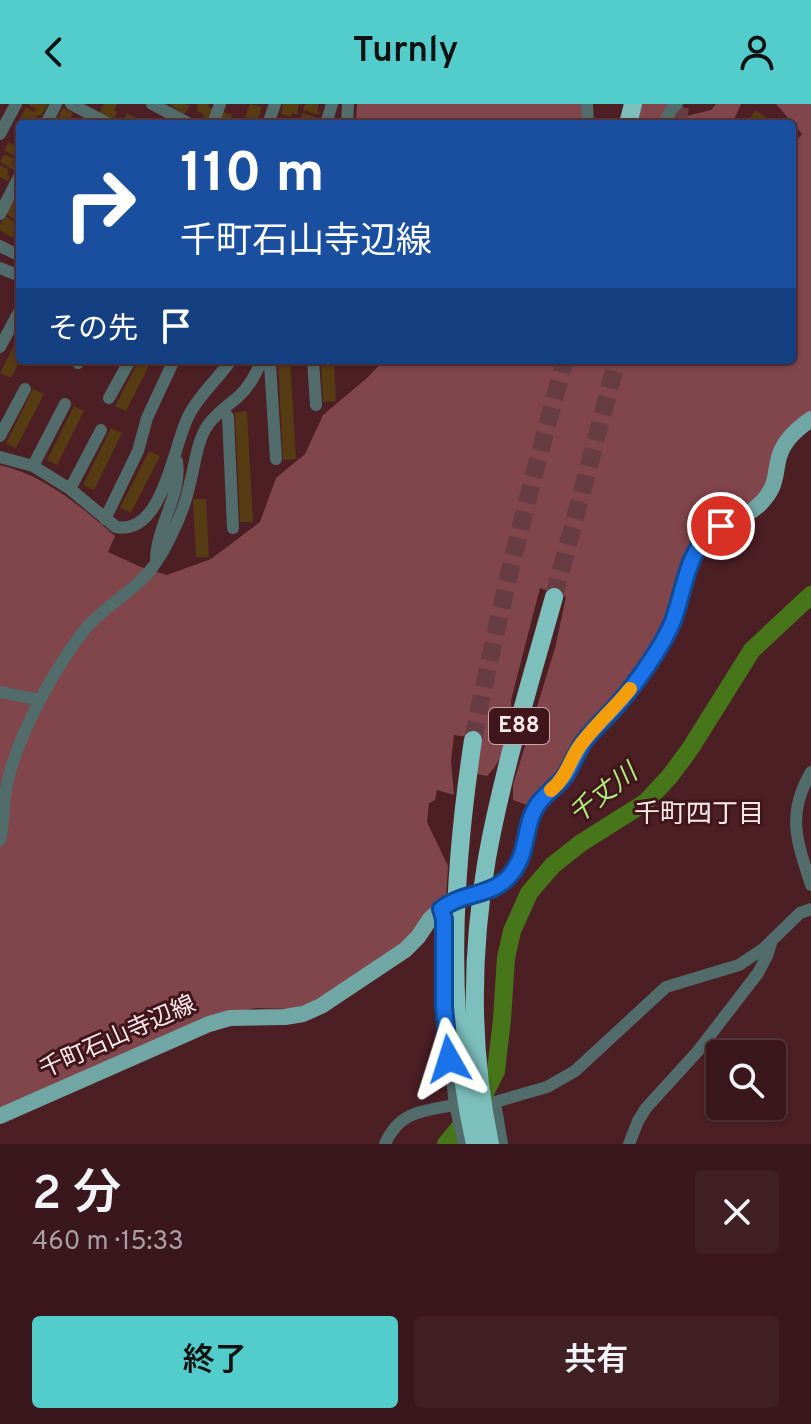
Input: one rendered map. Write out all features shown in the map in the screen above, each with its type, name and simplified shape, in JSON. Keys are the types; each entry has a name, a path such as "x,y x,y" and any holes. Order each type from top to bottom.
{"highway":[{"name":"E88","path":"494,1135 477,1056 478,931 488,857 554,597"},
{"name":"E88","path":"466,1140 466,1091 455,970 461,826 473,740"}],"main road":[{"name":"千町石山寺辺線","path":"0,1116 209,1024 230,1018 285,1017 321,1006 405,950 430,919 450,901 493,890 504,882 521,858 536,807 566,774 577,750 630,689 665,637 692,556 711,531 759,506 775,482 779,455 786,442 811,419"}],"street":[{"path":"0,134 16,104"},
{"path":"71,104 98,120"},
{"path":"152,104 166,107 184,120"},
{"path":"665,120 677,104"},
{"path":"0,214 16,191"},
{"path":"0,347 16,317"},
{"path":"109,398 128,364"},
{"path":"105,519 138,451 147,418 172,364"},
{"path":"0,457 33,466 70,489 116,527 135,524 156,504 190,413 224,364"},
{"path":"0,840 8,779 18,749 53,675 88,627 120,596 139,583 156,562 169,541 180,513 208,424 244,391 262,364"},
{"path":"270,364 276,459"},
{"path":"313,364 316,405"},
{"path":"0,436 25,389"},
{"path":"33,466 65,404"},
{"path":"223,410 228,417 233,528"},
{"path":"70,489 101,430"},
{"path":"156,562 158,540 177,478 178,464 174,455"},
{"path":"0,692 40,700"},
{"path":"811,772 804,784 795,820 811,885"},
{"path":"441,909 444,919 444,1007 455,1108 466,1140 494,1135"},
{"path":"502,1144 494,1135 495,1102 547,1087 575,1071 666,987 739,965 763,949 800,913 811,909"},
{"path":"629,1144 646,1108 698,1051 758,973 772,940"},
{"path":"385,1144 391,1130 409,1116 426,1110 455,1108"}],"shaded area":[{"path":"357,104 582,104 583,120 356,120"},
{"path":"641,104 669,104 659,120 637,120"},
{"path":"716,104 741,104 734,120 673,120 674,119 711,110"},
{"path":"776,104 811,104 811,412 770,484 756,499 706,528 656,639 565,767 533,802 527,805 513,800 513,785 555,648 566,597 540,588 511,700 507,741 487,776 477,774 476,759 482,739 454,735 451,761 454,795 437,790 435,800 429,803 427,822 448,866 446,898 406,941 324,998 293,1009 256,1008 217,1016 0,1109 0,465 47,484 89,514 115,536 108,552 167,575 211,559 260,522 276,478 305,454 323,415 380,364 796,364 796,141 802,134 796,127 796,120 790,120"}],"building":[{"path":"28,104 48,104 35,120 19,120 26,107 34,112 36,108"},
{"path":"104,104 117,104 113,120 99,113"},
{"path":"169,104 186,104 190,106 184,114"},
{"path":"198,104 209,104 208,107 213,109 208,120 197,111"},
{"path":"250,104 262,107 257,120 245,117"},
{"path":"283,104 299,104 297,115 281,114"},
{"path":"305,104 319,104 319,115 303,110"},
{"path":"63,108 73,113 70,120 57,120"},
{"path":"756,110 769,120 748,120"},
{"path":"221,111 232,115 231,120 218,120"},
{"path":"127,113 138,119 138,120 123,120"},
{"path":"302,113 316,117 316,120 301,120"},
{"path":"9,142 16,146 16,157 4,150"},
{"path":"4,154 16,160 13,165 15,171 0,162"},
{"path":"0,165 9,170 8,181 0,177"},
{"path":"15,198 16,199 16,220 6,214"},
{"path":"5,216 16,223 13,238 0,230"},
{"path":"16,342 18,364 11,378 0,373"},
{"path":"137,364 150,364 126,411 115,406"},
{"path":"278,364 290,364 296,459 283,460"},
{"path":"321,364 334,364 336,401 323,402"},
{"path":"33,389 44,394 16,448 6,443"},
{"path":"74,406 84,411 57,465 47,460"},
{"path":"247,411 253,522 240,522 235,413"},
{"path":"111,428 122,433 94,490 83,485"},
{"path":"149,451 160,456 131,513 120,508"},
{"path":"193,499 206,499 209,557 196,557"}],"waterway":[{"name":"千丈川","path":"446,1144 480,1103 496,1071 506,958 512,931 529,893 553,865 581,843 646,802 690,749 752,650 811,595"}],"tunnel":[{"path":"677,120 681,104"},
{"path":"473,740 515,549 564,364"},
{"path":"554,597 616,364"}],"slow traffic":[{"path":"551,790 566,774 577,750 630,689"}],"district":[{"name":"千町四丁目","path":"699,815"}],"route":[{"path":"449,1059 444,1007 444,919 441,909 450,901 493,890 514,870 521,858 536,807 566,774 577,750 630,689 665,637 672,624 692,556 705,537 721,526"}]}
